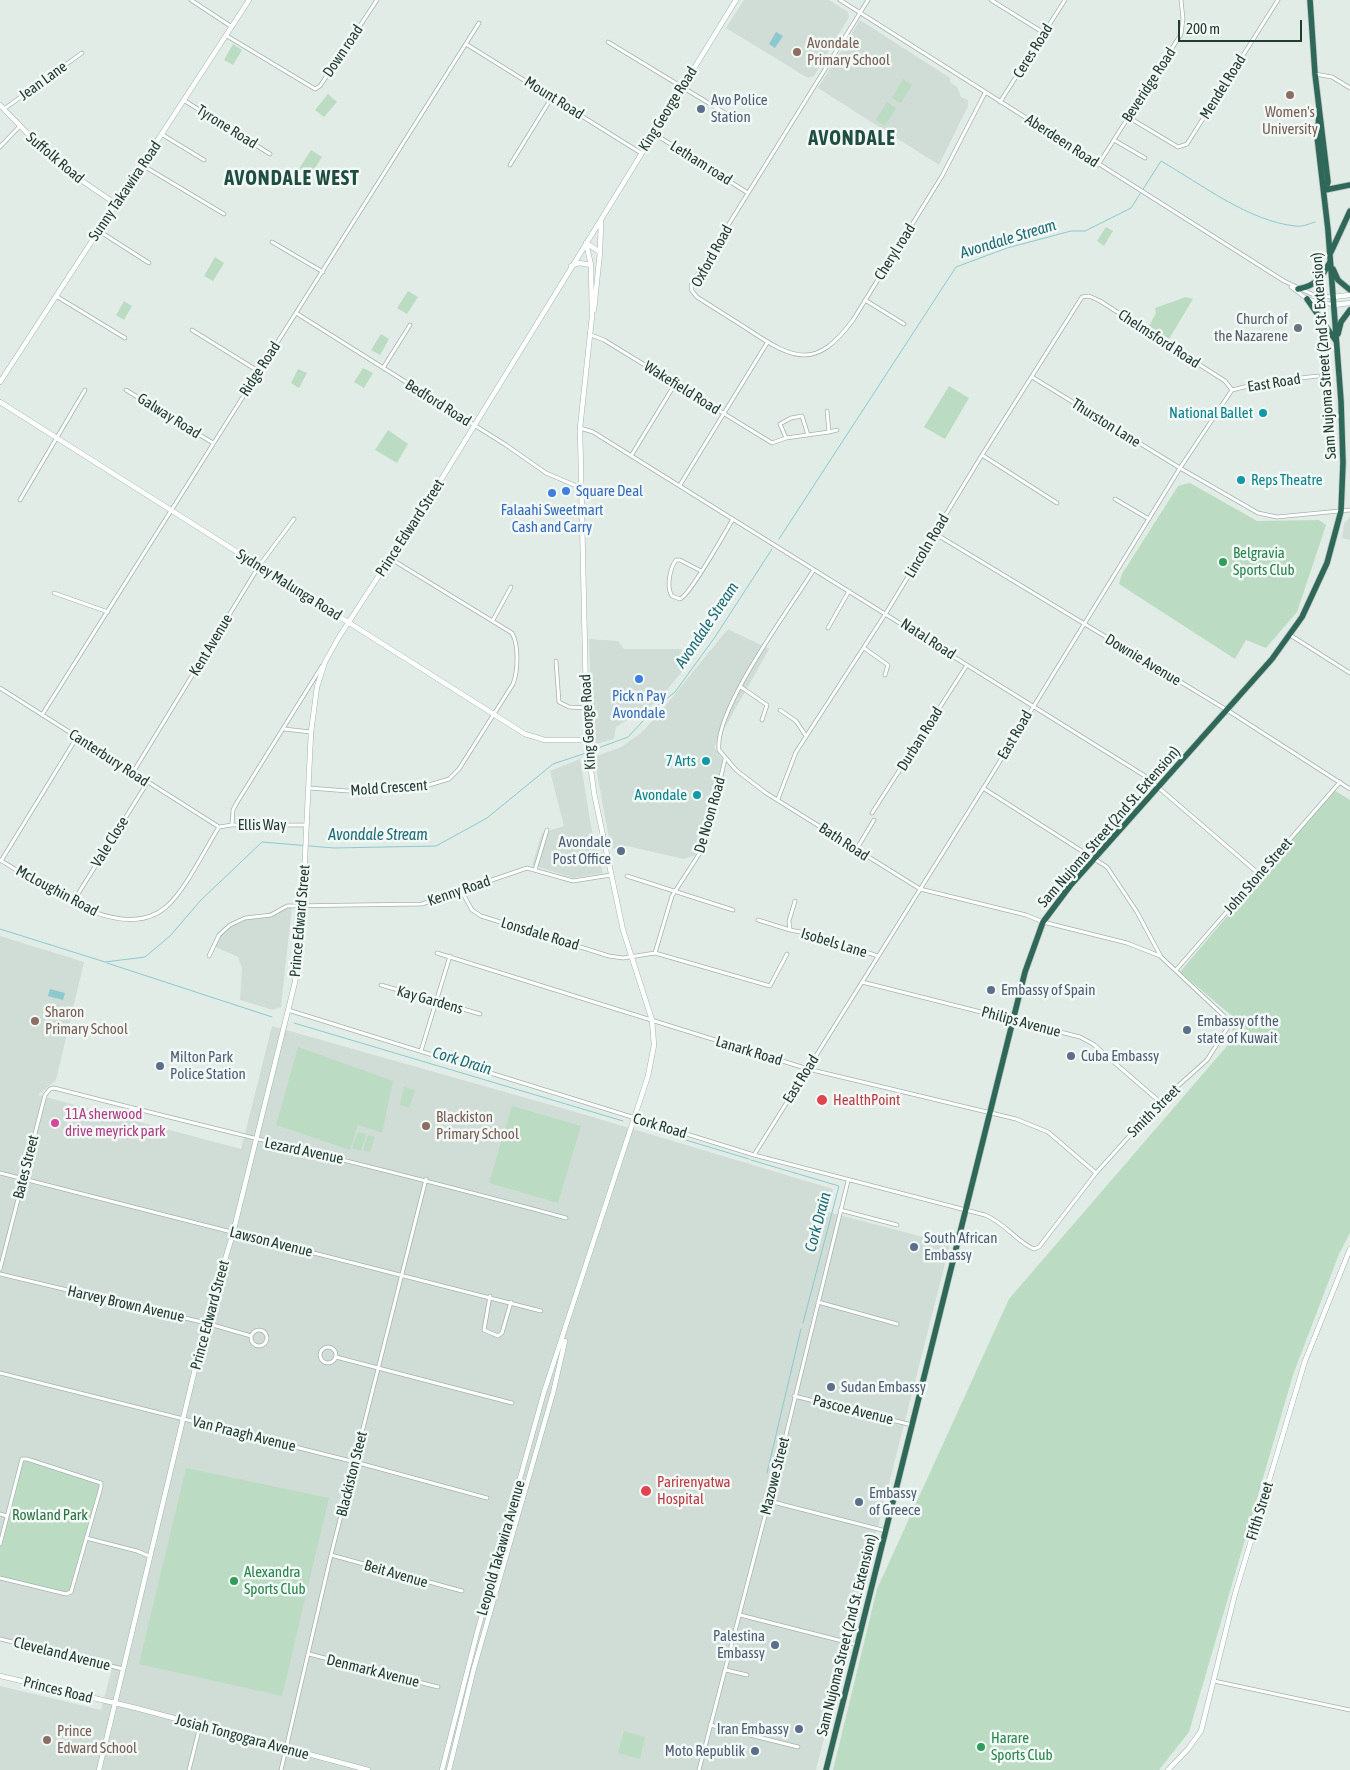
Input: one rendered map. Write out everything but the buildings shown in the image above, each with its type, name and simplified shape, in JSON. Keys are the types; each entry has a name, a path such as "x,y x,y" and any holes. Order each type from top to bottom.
{"highway":[{"name":"Sam Nujoma Street (2nd St. Extension)","path":"826,1770 990,1112 1030,957 1043,922 1061,896 1227,710 1290,635 1318,585 1333,545 1340,511 1343,463 1325,190 1328,182 1324,136 1319,116 1314,74 1310,0"},
{"path":"1325,190 1350,185"},
{"path":"1330,255 1350,211"},
{"path":"1298,289 1309,287 1318,282 1330,262"},
{"path":"1330,262 1338,280 1350,290"},
{"path":"1307,299 1336,341"},
{"path":"1336,341 1341,322 1350,310"}],"main road":[{"name":"Sunny Takawira Road","path":"0,382 98,230 163,135 249,0"},
{"name":"King George Road","path":"634,1118 651,1064 654,1045 652,1020 631,957 611,875 586,740 580,428 600,252 601,220 736,0"},
{"name":"Suffolk Road","path":"2,107 19,127 67,172 116,204"},
{"name":"Prince Edward Street","path":"99,1770 206,1323 233,1233 257,1140 300,956 311,732 317,687 325,662 601,220"},
{"name":"King George Road","path":"586,243 591,265 592,316"},
{"path":"586,243 600,252"},
{"path":"571,266 584,263 591,265"},
{"path":"1333,297 1350,296"},
{"path":"1334,305 1350,303"},
{"name":"Sydney Malunga Road","path":"0,402 348,623 536,738 586,740"},
{"name":"Leopold Takawira Avenue","path":"442,1770 477,1633 544,1392 567,1327 634,1118"},
{"name":"Fifth Street","path":"1169,1769 1201,1731 1235,1594 1305,1361 1350,1249"},
{"name":"Leopold Takawira Avenue","path":"448,1770 474,1668 554,1393 567,1327"},
{"name":"Princes Road","path":"0,1676 116,1704"},
{"name":"Josiah Tongogara Avenue","path":"116,1704 368,1770"}],"street":[{"path":"191,0 232,27"},
{"name":"Down road","path":"226,36 314,89 320,86 377,0"},
{"name":"Aberdeen Road","path":"840,0 1284,281 1316,296 1333,297"},
{"name":"Oxford Road","path":"767,343 697,297 691,289 748,192 868,0"},
{"path":"991,0 1044,33"},
{"name":"Ceres Road","path":"1000,102 1065,0"},
{"name":"Beveridge Road","path":"1098,165 1181,34 1183,19 1181,0"},
{"name":"Mendel Road","path":"1128,117 1178,148 1183,148 1278,0"},
{"name":"Ridge Road","path":"42,716 258,371 323,272 479,24"},
{"path":"608,42 725,113"},
{"name":"Mount Road","path":"466,44 641,153"},
{"name":"Jean Lane","path":"2,107 82,53"},
{"path":"1314,74 1332,77 1350,88"},
{"name":"Cheryl road","path":"767,343 801,356 823,350 841,336 942,176 985,93"},
{"path":"510,165 552,97"},
{"name":"Tyrone Road","path":"185,101 270,154"},
{"path":"0,147 19,127"},
{"name":"Letham road","path":"653,133 748,192"},
{"path":"163,135 204,160"},
{"path":"1114,140 1145,158"},
{"path":"142,165 224,214"},
{"path":"98,230 149,263"},
{"path":"272,242 323,272"},
{"name":"Aberdeen Road","path":"1284,281 1307,299 1334,305"},
{"path":"56,296 125,338"},
{"name":"Chelmsford Road","path":"1082,297 1089,296 1100,301 1225,381 1232,390"},
{"name":"Lincoln Road","path":"778,799 787,772 806,736 864,648 982,454 1082,297"},
{"path":"865,300 904,324"},
{"name":"Bedford Road","path":"296,313 474,425 546,473 581,488"},
{"path":"383,368 410,325"},
{"path":"192,330 258,371"},
{"name":"Wakefield Road","path":"591,335 604,340 772,443 786,438"},
{"path":"680,485 767,343"},
{"name":"East Road","path":"754,1155 1180,468 1232,390 1265,382 1318,376"},
{"name":"Thurston Lane","path":"1032,377 1180,468 1258,513 1277,517 1350,510"},
{"path":"630,456 676,384"},
{"path":"20,500 84,390"},
{"name":"Galway Road","path":"126,390 213,443"},
{"path":"827,412 829,432"},
{"path":"808,435 802,416 791,418 780,424 786,438 808,435 829,432 837,430"},
{"name":"Natal Road","path":"580,428 593,432 680,485 813,571 886,613 1159,787 1259,874"},
{"path":"982,454 1057,502"},
{"path":"1116,499 1149,519"},
{"name":"Kent Avenue","path":"132,774 259,566 294,519"},
{"path":"701,571 680,560 674,561 669,588 672,596 680,599 683,598 701,571 733,519"},
{"name":"Downie Avenue","path":"934,533 1227,710 1350,789"},
{"name":"Mold Crescent","path":"308,788 366,791 443,782 458,770 495,714 515,679 516,643 512,633 391,559"},
{"path":"725,758 719,750 720,733 741,687 813,571"},
{"path":"493,620 511,587"},
{"path":"828,628 849,592"},
{"path":"54,593 108,612"},
{"path":"1290,635 1350,674"},
{"path":"864,648 888,665 885,675"},
{"path":"556,661 559,702 568,707 586,708"},
{"path":"232,825 233,810 236,804 325,662"},
{"name":"Durban Road","path":"872,813 967,665"},
{"path":"741,687 767,705 762,720"},
{"name":"Canterbury Road","path":"0,688 132,774 219,827"},
{"path":"780,710 796,720 806,736"},
{"path":"284,729 311,732"},
{"path":"0,861 77,737"},
{"name":"Bath Road","path":"725,758 736,770 778,799 920,889 1026,915 1043,922 1127,943 1160,956 1176,970"},
{"name":"De Noon Road","path":"655,952 675,891 703,850 725,758"},
{"name":"John Stone Street","path":"1176,970 1340,782"},
{"name":"Vale Close","path":"73,902 147,783"},
{"path":"983,788 1107,867 1153,940 1160,956"},
{"path":"856,850 874,820"},
{"name":"Ellis Way","path":"219,827 232,825 306,826"},
{"name":"McLoughin Road","path":"0,861 90,911 113,919 126,920 157,913 174,898 219,827"},
{"path":"535,870 547,830"},
{"name":"Kenny Road","path":"210,956 219,935 230,924 245,918 271,915 287,906 422,904 521,869 535,870 573,881 611,875"},
{"path":"627,876 733,910"},
{"name":"Lonsdale Road","path":"461,890 472,910 481,916 609,956 631,957 655,952"},
{"name":"Isobels Lane","path":"795,900 789,921 790,930 811,934 878,956"},
{"path":"758,920 790,930"},
{"path":"655,952 770,986 787,954"},
{"name":"Lanark Road","path":"437,953 808,1069 1022,1121 1048,1132 1096,1173"},
{"path":"421,1051 450,956"},
{"name":"Smith Street","path":"1027,1245 1034,1249 1039,1247 1096,1173 1160,1102 1207,1060 1228,1027 1224,1016 1176,970"},
{"name":"Philips Avenue","path":"862,982 1014,1019 1088,1041 1160,1102"},
{"name":"Kay Gardens","path":"381,985 480,1014"},
{"name":"Cork Road","path":"288,1010 754,1155 848,1181 966,1208 992,1217 1027,1245"},
{"name":"Lezard Avenue","path":"45,1095 50,1089 54,1088 257,1140 426,1179 566,1218"},
{"name":"Bates Street","path":"0,1269 45,1095"},
{"name":"Lawson Avenue","path":"0,1173 541,1310"},
{"name":"Blackiston Steet","path":"281,1770 331,1555 426,1179"},
{"name":"Mazowe Street","path":"699,1770 769,1501 848,1181"},
{"path":"840,1210 897,1225"},
{"name":"Harvey Brown Avenue","path":"0,1274 206,1323 251,1336"},
{"path":"490,1296 484,1330 498,1336 502,1333 511,1302"},
{"path":"818,1302 896,1324"},
{"name":"Harvey Brown Avenue","path":"261,1329 267,1334 267,1340 261,1346 256,1345 252,1342 251,1336 256,1330 261,1329"},
{"path":"325,1347 330,1347 336,1352 336,1357 333,1362 325,1363 321,1359 320,1353 325,1347"},
{"path":"336,1357 512,1403"},
{"name":"Van Praagh Avenue","path":"0,1373 356,1462 487,1498"},
{"name":"Pascoe Avenue","path":"794,1396 912,1425"},
{"path":"0,1544 22,1459 100,1483 101,1487 73,1589 69,1593 0,1578"},
{"path":"769,1501 886,1531"},
{"path":"0,1514 7,1516"},
{"path":"86,1538 137,1551 149,1556"},
{"name":"Beit Avenue","path":"331,1555 462,1591"},
{"path":"740,1615 858,1645"},
{"name":"Cleveland Avenue","path":"0,1639 124,1669"},
{"name":"Denmark Avenue","path":"309,1654 438,1687"},
{"path":"726,1670 747,1675"},
{"path":"1213,1681 1350,1710"},
{"path":"710,1725 798,1747"},
{"path":"189,1770 200,1726"}],"shaded area":[{"name":"Avondale Primary School","path":"744,0 829,0 848,12 849,17 814,76 808,78 726,28"},
{"path":"860,20 950,78 950,82 957,87 961,97 968,100 968,106 939,165 818,88"},
{"path":"1350,517 1350,540 1342,538 1344,524"},
{"path":"728,629 769,649 714,747 723,760 696,855 684,859 627,846 611,849 594,757 621,747 641,733"},
{"path":"589,639 618,641 624,649 680,649 695,656 657,702 616,727 614,739 593,745"},
{"path":"580,759 591,826 603,873 573,878 532,865 542,833 564,826 550,771"},
{"path":"292,906 281,1007 273,1010 240,1000 242,968 238,957 213,946 219,932 245,919"},
{"path":"0,936 84,962 56,1080 38,1095 241,1149 272,1026 586,1115 833,1189 828,1212 950,1244 816,1770 0,1770 0,1686 101,1710 112,1668 0,1639"}],"green space":[{"path":"233,44 242,50 233,65 224,60"},
{"path":"903,79 912,85 901,103 892,98"},
{"path":"328,94 337,102 324,117 315,110"},
{"path":"887,102 896,108 885,126 876,120"},
{"path":"311,150 322,157 310,176 299,169"},
{"path":"1106,227 1113,231 1104,246 1097,241"},
{"path":"215,257 224,263 213,281 204,276"},
{"path":"408,291 418,297 407,314 397,308"},
{"path":"1186,297 1193,299 1169,339 1149,326 1156,313 1155,308"},
{"path":"124,301 132,306 124,320 116,315"},
{"path":"381,334 389,339 380,355 371,350"},
{"path":"363,368 373,373 364,388 354,382"},
{"path":"298,369 307,373 299,388 291,383"},
{"path":"949,386 969,398 945,439 924,427"},
{"path":"388,430 408,444 397,463 375,450"},
{"name":"Belgravia Sports Club","path":"1190,483 1257,521 1319,520 1326,525 1297,612 1266,648 1246,640 1235,659 1119,584 1122,574 1178,486"},
{"path":"1334,790 1350,800 1350,1233 1339,1254 1293,1375 1189,1732 1159,1770 833,1770 877,1589 1009,1299 1233,1039 1232,1016 1180,972"},
{"path":"298,1047 393,1081 382,1133 358,1125 350,1150 276,1125"},
{"path":"404,1087 415,1090 409,1108 400,1105"},
{"path":"512,1106 581,1126 558,1203 489,1183"},
{"path":"358,1132 366,1134 361,1151 352,1148"},
{"path":"368,1135 375,1137 370,1152 363,1150"},
{"name":"Rowland Park","path":"21,1459 103,1483 70,1594 0,1577 0,1547"},
{"name":"Alexandra Sports Club","path":"186,1468 329,1498 282,1696 139,1664"},
{"path":"624,1731 645,1737 640,1759 618,1753"}],"water":[{"path":"776,32 783,36 775,48 769,44"},
{"path":"50,989 65,993 63,1000 48,996"}],"waterway":[{"name":"Avondale Stream","path":"779,539 956,267 1007,248 1071,231 1085,231 1131,208 1161,161 1226,201 1261,217 1279,223 1298,226 1315,222"},
{"name":"Avondale Stream","path":"590,751 628,737 656,707 675,692 715,637 772,549"},
{"name":"Avondale Stream","path":"0,929 105,962 145,957 170,936 200,901 262,842 334,848 436,846 487,818 553,764 586,753"},
{"name":"Cork Drain","path":"107,963 272,1017"},
{"name":"Cork Drain","path":"294,1023 623,1121"},
{"name":"Cork Drain","path":"639,1126 749,1159"},
{"name":"Cork Drain","path":"751,1160 839,1186 803,1323"},
{"name":"Cork Drain","path":"767,1473 801,1329"}],"place":[{"name":"Avondale Primary School","path":"797,52"},
{"name":"Women's University","path":"1290,95"},
{"name":"Avo Police Station","path":"701,109"},
{"name":"Church of the Nazarene","path":"1298,328"},
{"name":"National Ballet","path":"1263,413"},
{"name":"Reps Theatre","path":"1241,480"},
{"name":"Square Deal","path":"566,491"},
{"name":"Falaahi Sweetmart Cash and Carry","path":"552,493"},
{"name":"Belgravia Sports Club","path":"1223,562"},
{"name":"Pick n Pay Avondale","path":"639,679"},
{"name":"7 Arts","path":"706,761"},
{"name":"Avondale","path":"697,795"},
{"name":"Avondale Post Office","path":"621,851"},
{"name":"Embassy of Spain","path":"991,990"},
{"name":"Sharon Primary School","path":"35,1021"},
{"name":"Embassy of the state of Kuwait","path":"1187,1030"},
{"name":"Cuba Embassy","path":"1071,1056"},
{"name":"Milton Park Police Station","path":"160,1066"},
{"name":"HealthPoint","path":"822,1100"},
{"name":"11A sherwood drive meyrick park","path":"55,1123"},
{"name":"Blackiston Primary School","path":"426,1126"},
{"name":"South African Embassy","path":"914,1247"},
{"name":"Sudan Embassy","path":"831,1387"},
{"name":"Parirenyatwa Hospital","path":"646,1491"},
{"name":"Embassy of Greece","path":"859,1502"},
{"name":"Alexandra Sports Club","path":"234,1581"},
{"name":"Palestina Embassy","path":"775,1645"},
{"name":"Iran Embassy","path":"799,1729"},
{"name":"Prince Edward School","path":"47,1740"},
{"name":"Harare Sports Club","path":"981,1747"},
{"name":"Moto Republik","path":"755,1751"}],"district":[{"name":"AVONDALE","path":"852,139"},
{"name":"AVONDALE WEST","path":"292,179"}]}
